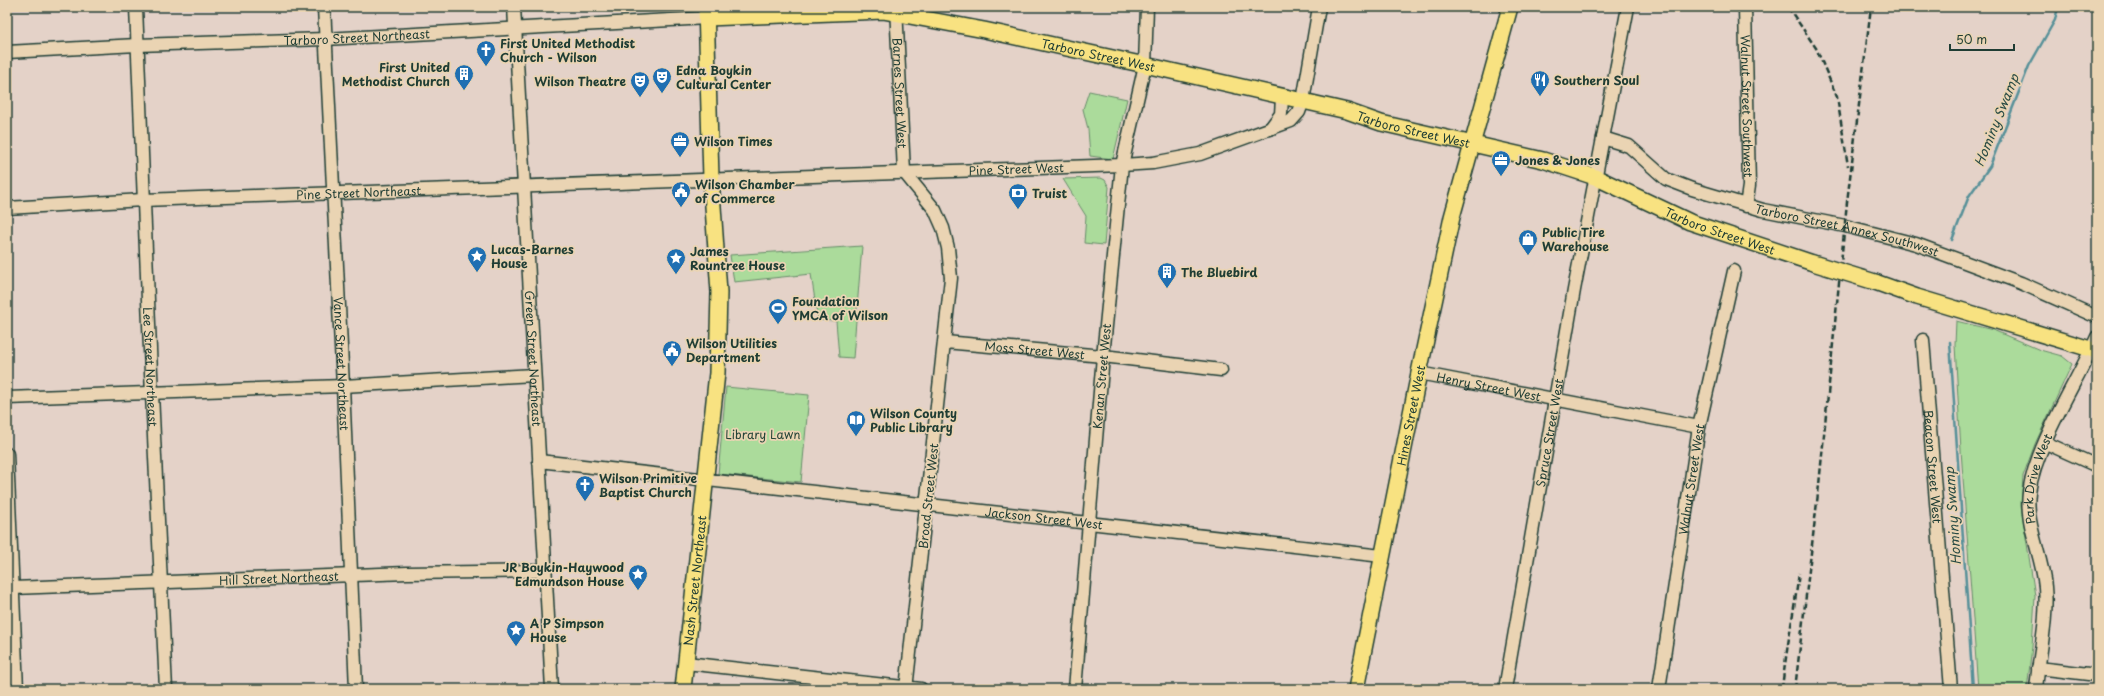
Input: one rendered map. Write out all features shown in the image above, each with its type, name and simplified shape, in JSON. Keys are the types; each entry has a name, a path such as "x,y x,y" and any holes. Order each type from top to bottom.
{"main road":[{"name":"Hines Street West","path":"1356,689 1419,373 1452,217 1510,7"},
{"name":"Tarboro Street West","path":"706,12 896,10 1145,65 1282,98 1347,111 1381,123 1543,160 1595,177 1690,222 1917,297 2095,346"},
{"name":"Nash Street Northeast","path":"683,689 717,372 720,324 711,178 706,12"}],"street":[{"name":"Lee Street Northeast","path":"136,7 150,393 166,689"},
{"name":"Vance Street Northeast","path":"324,7 343,386 356,689"},
{"name":"Green Street Northeast","path":"514,7 514,29 552,689"},
{"name":"Kenan Street West","path":"1076,689 1103,356 1122,165 1145,65 1147,7"},
{"name":"Pine Street West","path":"711,178 1122,165 1153,163 1186,158 1291,121 1299,112 1303,101 1320,7"},
{"name":"Spruce Street West","path":"1505,689 1595,177 1628,7"},
{"name":"Walnut Street Southwest","path":"1745,7 1749,186 1746,206"},
{"name":"Barnes Street West","path":"896,10 904,172"},
{"name":"Tarboro Street Northeast","path":"7,52 137,45 325,39 514,29 706,12"},
{"path":"1270,129 1281,114 1282,98"},
{"name":"Tarboro Street Annex Southwest","path":"1603,138 1630,146 1666,179 1692,189 1746,206 1845,226 1916,244 2021,283 2097,317"},
{"name":"Broad Street West","path":"904,172 935,210 948,248 950,278 945,342 906,688"},
{"name":"Pine Street Northeast","path":"7,208 143,200 711,178"},
{"name":"Walnut Street West","path":"1659,689 1699,427 1734,271"},
{"name":"Beacon Street West","path":"1922,340 1950,689"},
{"name":"Moss Street West","path":"945,342 1103,356 1221,370"},
{"name":"Park Drive West","path":"2036,689 2046,611 2046,593 2041,562 2029,514 2028,500 2032,480 2046,443 2095,346"},
{"name":"Henry Street West","path":"1419,373 1699,427"},
{"path":"7,398 343,386 534,375"},
{"path":"2046,443 2097,466"},
{"path":"7,454 16,689"},
{"name":"Jackson Street West","path":"539,461 705,481 1382,556"},
{"name":"Hill Street Northeast","path":"13,588 351,575 545,571"},
{"path":"686,663 921,689"},
{"path":"2038,668 2097,675"}],"green space":[{"path":"1089,91 1127,99 1113,159 1090,156 1088,129 1083,109"},
{"path":"1101,178 1105,180 1109,187 1104,245 1084,243 1086,216 1063,179"},
{"path":"862,246 853,358 839,357 836,321 818,320 811,274 734,282 730,255"},
{"path":"1956,321 1993,330 2040,350 2062,356 2072,364 2035,444 2023,476 2021,505 2035,596 2032,647 2027,689 1978,689 1961,450 1955,345"},
{"name":"Library Lawn","path":"726,387 809,395 801,482 718,474"}],"waterway":[{"name":"Hominy Swamp","path":"1952,240 1969,196 1990,166 2029,66 2055,20 2058,7"},
{"name":"Hominy Swamp","path":"1950,342 1973,689"}],"railway":[{"path":"1788,7 1816,48 1837,97 1848,166"},
{"path":"1795,689 1819,485 1847,202 1871,7"},
{"path":"1782,689 1799,573"}],"place":[{"name":"First United Methodist Church - Wilson","path":"486,67"},
{"name":"First United Methodist Church","path":"464,91"},
{"name":"Edna Boykin Cultural Center","path":"662,94"},
{"name":"Southern Soul","path":"1540,97"},
{"name":"Wilson Theatre","path":"640,98"},
{"name":"Wilson Times","path":"680,158"},
{"name":"Jones & Jones","path":"1501,177"},
{"name":"Wilson Chamber of Commerce","path":"681,208"},
{"name":"Truist","path":"1018,210"},
{"name":"Public Tire Warehouse","path":"1528,256"},
{"name":"Lucas-Barnes House","path":"477,273"},
{"name":"James Rountree House","path":"676,275"},
{"name":"The Bluebird","path":"1167,289"},
{"name":"Foundation YMCA of Wilson","path":"778,325"},
{"name":"Wilson Utilities Department","path":"672,367"},
{"name":"Wilson County Public Library","path":"856,437"},
{"name":"Wilson Primitive Baptist Church","path":"585,502"},
{"name":"JR Boykin-Haywood Edmundson House","path":"638,591"},
{"name":"A P Simpson House","path":"516,647"}]}
